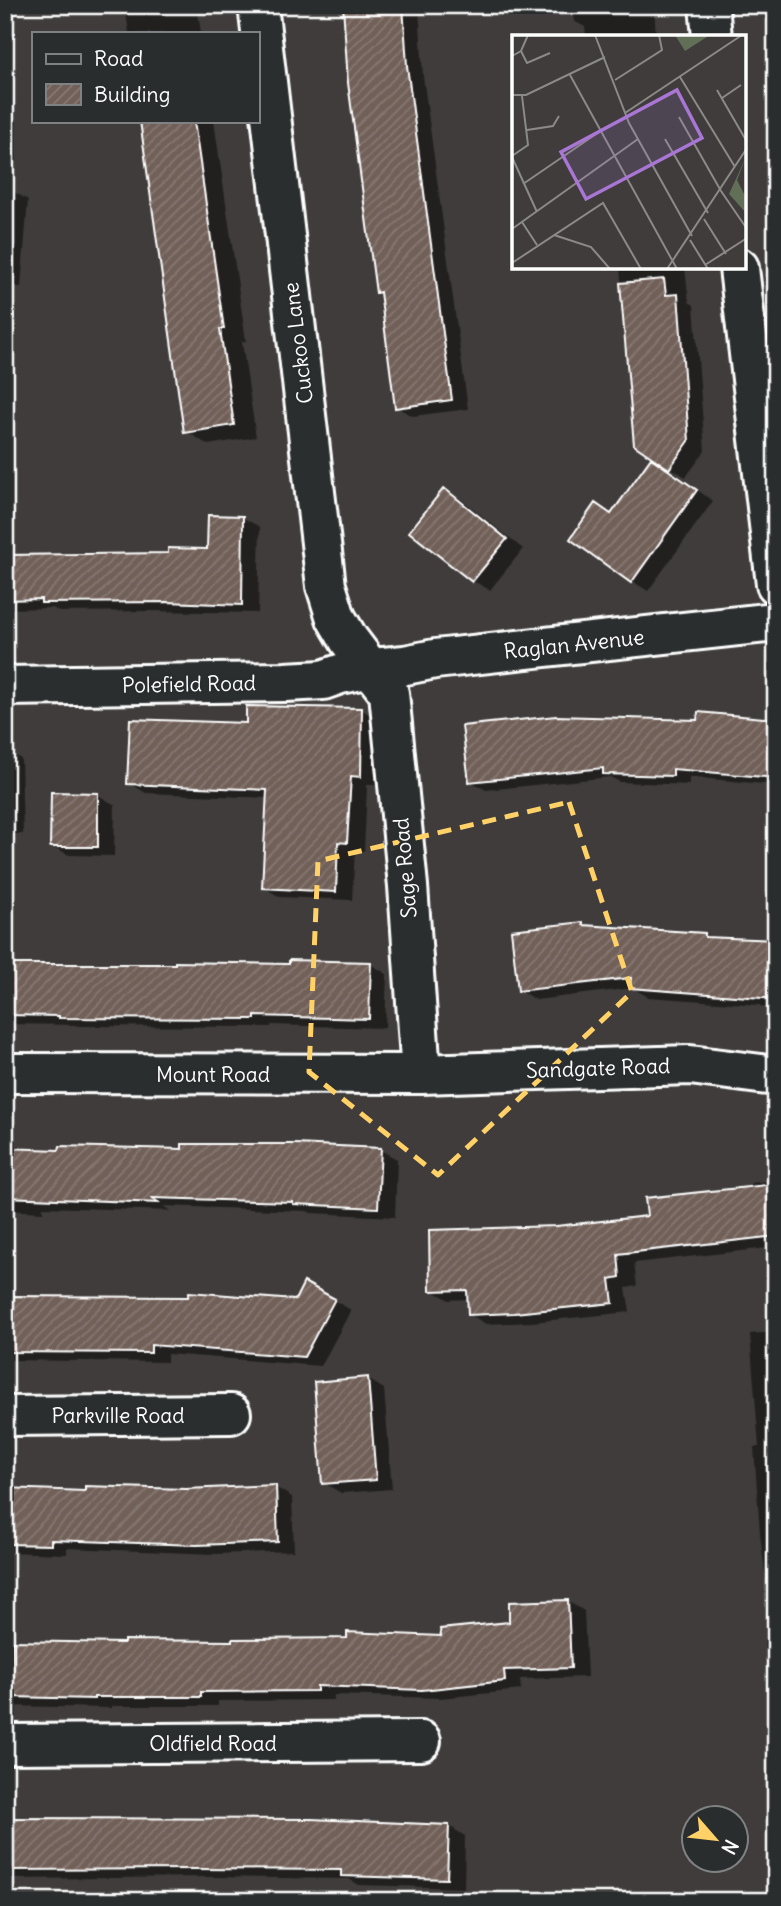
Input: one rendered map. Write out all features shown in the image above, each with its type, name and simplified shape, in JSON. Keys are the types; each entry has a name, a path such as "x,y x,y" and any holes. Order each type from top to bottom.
{"street":[{"name":"Cuckoo Lane","path":"258,5 326,586 336,618 349,640 372,668"},
{"path":"709,5 712,35"},
{"path":"739,270 776,584"},
{"name":"Raglan Avenue","path":"372,668 776,622"},
{"name":"Polefield Road","path":"5,686 285,682 323,680 372,668"},
{"name":"Sage Road","path":"372,668 389,693 408,886 421,1074"},
{"name":"Sandgate Road","path":"421,1074 690,1065 776,1076"},
{"name":"Mount Road","path":"5,1073 421,1074"},
{"name":"Parkville Road","path":"5,1416 231,1414"},
{"name":"Oldfield Road","path":"5,1744 421,1741"}],"highlighted area":[{"path":"569,802 632,992 438,1175 309,1072 318,861"}],"building":[{"path":"343,5 403,5 407,66 452,400 395,408 380,292 376,293 348,83"},
{"path":"140,122 194,122 224,329 220,329 234,425 184,433"},
{"path":"664,279 666,295 678,294 689,441 669,469 634,445 620,283"},
{"path":"651,458 697,490 631,583 570,539 595,503 611,514"},
{"path":"444,488 507,539 472,582 409,532"},
{"path":"208,515 243,516 242,605 167,602 41,603 41,599 5,600 5,555 168,553 168,548 207,549"},
{"path":"246,706 362,708 361,777 351,776 347,843 338,842 336,892 262,888 267,790 127,784 130,719 246,723"},
{"path":"698,712 776,719 776,778 673,769 673,776 603,774 603,768 469,782 462,726 556,716 697,720"},
{"path":"51,792 98,793 98,847 50,847"},
{"path":"583,922 583,925 705,933 705,937 776,940 776,999 630,988 631,978 518,991 511,930"},
{"path":"289,960 371,962 369,1019 255,1016 255,1019 59,1018 5,1015 5,964 289,964"},
{"path":"182,1144 295,1144 381,1148 378,1208 293,1202 151,1198 160,1203 5,1197 5,1148 59,1150 60,1146 182,1149"},
{"path":"776,1184 776,1236 618,1254 620,1277 610,1279 613,1303 468,1315 467,1290 430,1291 429,1230 556,1226 647,1216 645,1198"},
{"path":"304,1282 335,1299 304,1357 151,1345 151,1353 5,1352 5,1296 188,1297 189,1292 295,1300"},
{"path":"368,1377 376,1480 322,1484 314,1382"},
{"path":"276,1485 278,1542 197,1545 51,1540 51,1545 5,1544 5,1488 85,1491 85,1486 186,1489"},
{"path":"568,1600 571,1668 504,1670 505,1681 422,1690 317,1686 317,1691 201,1692 201,1697 11,1697 12,1641 124,1643 124,1640 347,1638 347,1632 441,1636 440,1629 509,1622 509,1602"},
{"path":"5,1818 311,1819 449,1825 447,1879 341,1876 341,1870 5,1870"}]}
